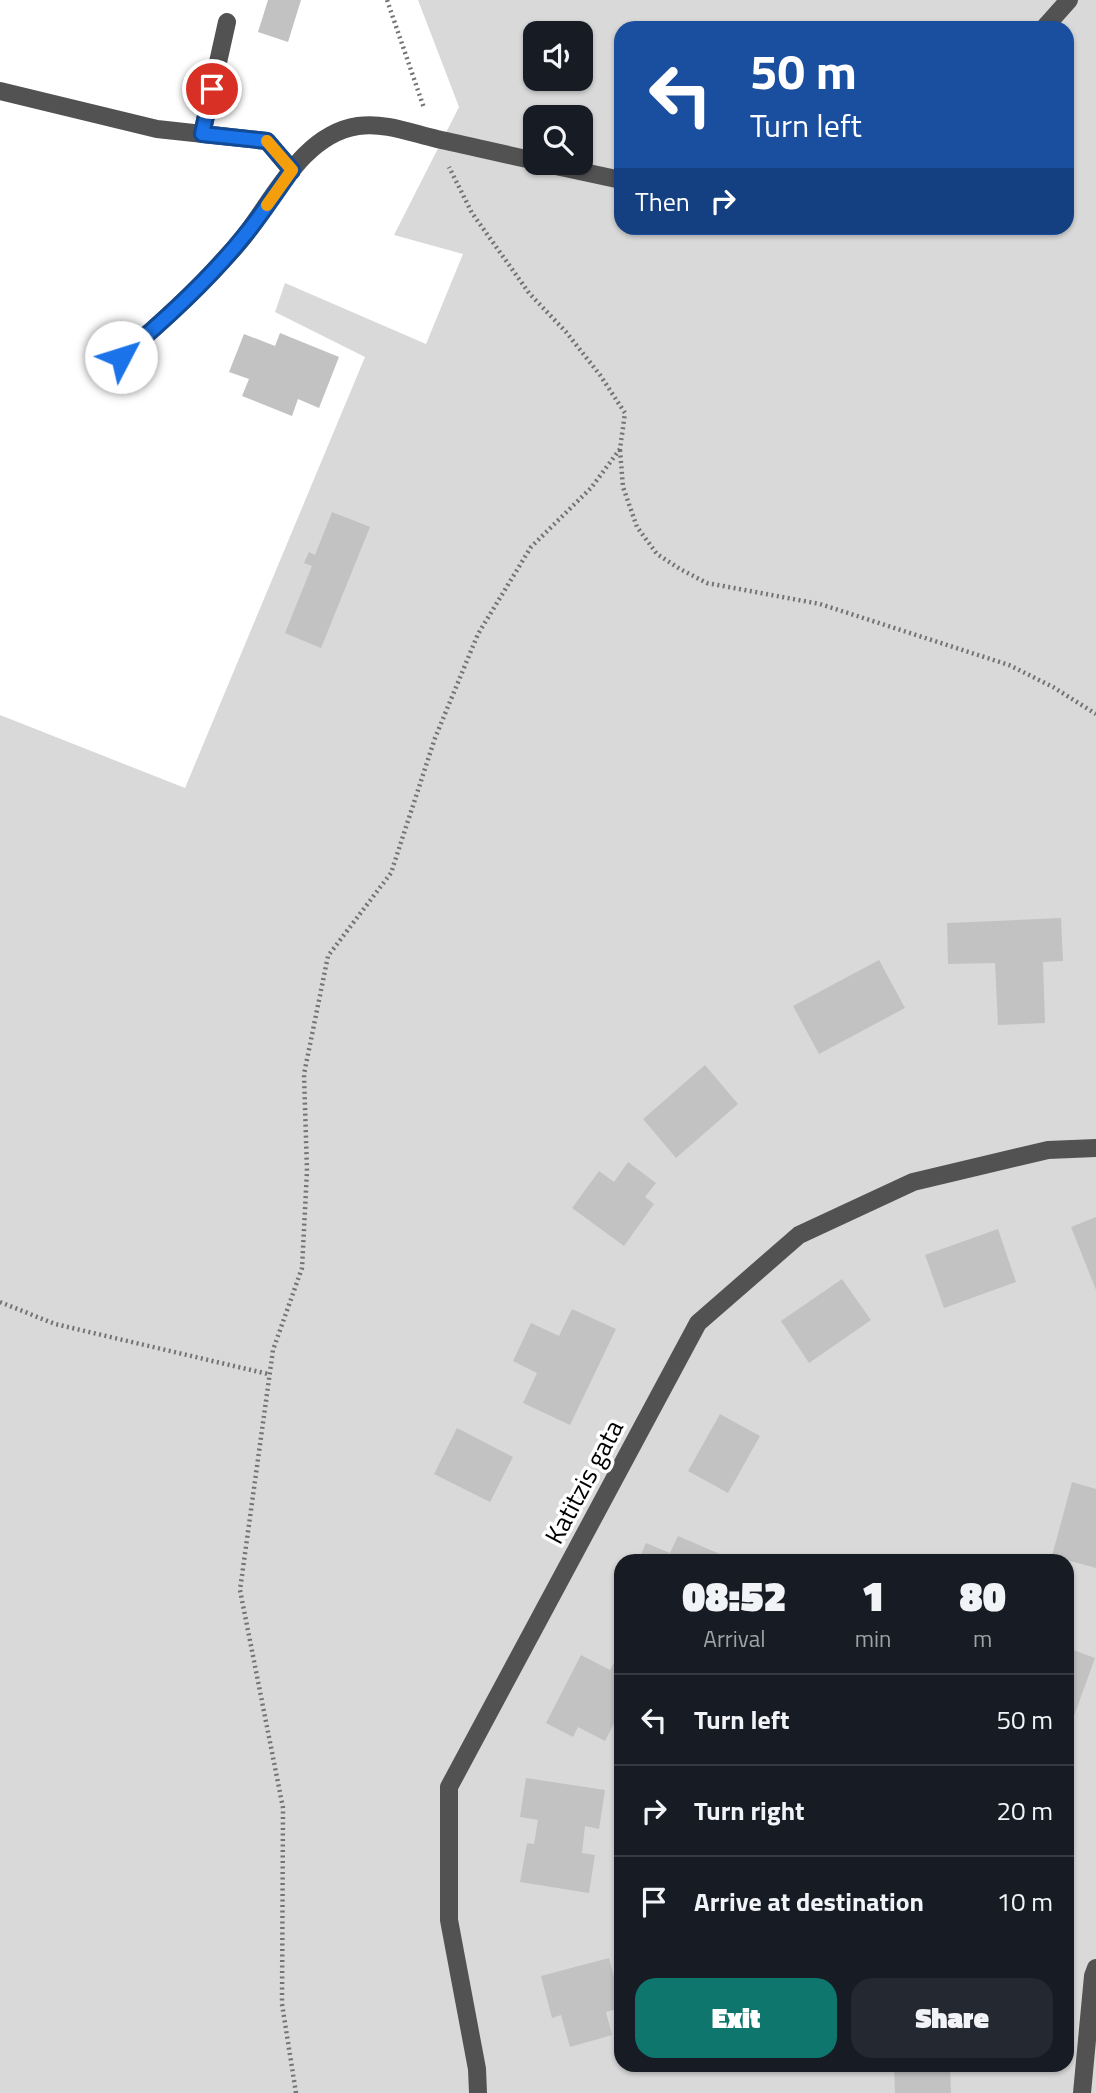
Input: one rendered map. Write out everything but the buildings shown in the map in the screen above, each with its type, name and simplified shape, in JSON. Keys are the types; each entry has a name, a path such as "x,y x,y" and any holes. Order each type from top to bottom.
{"street":[{"path":"1050,21 1069,0"},
{"path":"202,134 227,22"},
{"path":"0,91 157,129 267,141 292,170"},
{"path":"121,357 215,269 245,236 292,170 327,137 340,130 358,126 391,127 523,158"},
{"path":"593,174 614,178"},
{"name":"Katitzis gata","path":"478,2093 477,2069 449,1920 449,1787 698,1323 799,1235 912,1182 1048,1150 1096,1149"},
{"path":"1082,2093 1096,1968"}],"path":[{"path":"387,0 434,138 472,213 529,293 566,332 600,375 625,413 620,449 623,486 637,527 657,554 707,583 820,604 1009,665 1096,713"},
{"path":"296,2093 282,2004 283,1808 240,1590 268,1374 273,1350 302,1268 307,1171 304,1074 328,956 391,873 435,738 478,634 531,547 591,488 620,449"},
{"path":"0,1302 55,1324 268,1374"}],"shaded area":[{"path":"418,0 1096,0 1096,2093 0,2093 0,715 185,788 365,357 275,312 285,283 426,344 463,254 394,235 459,107"}],"slow traffic":[{"path":"267,141 292,170 267,205"}],"route":[{"path":"121,357 185,300 215,269 245,236 292,170 267,141 202,134 212,89"}]}
